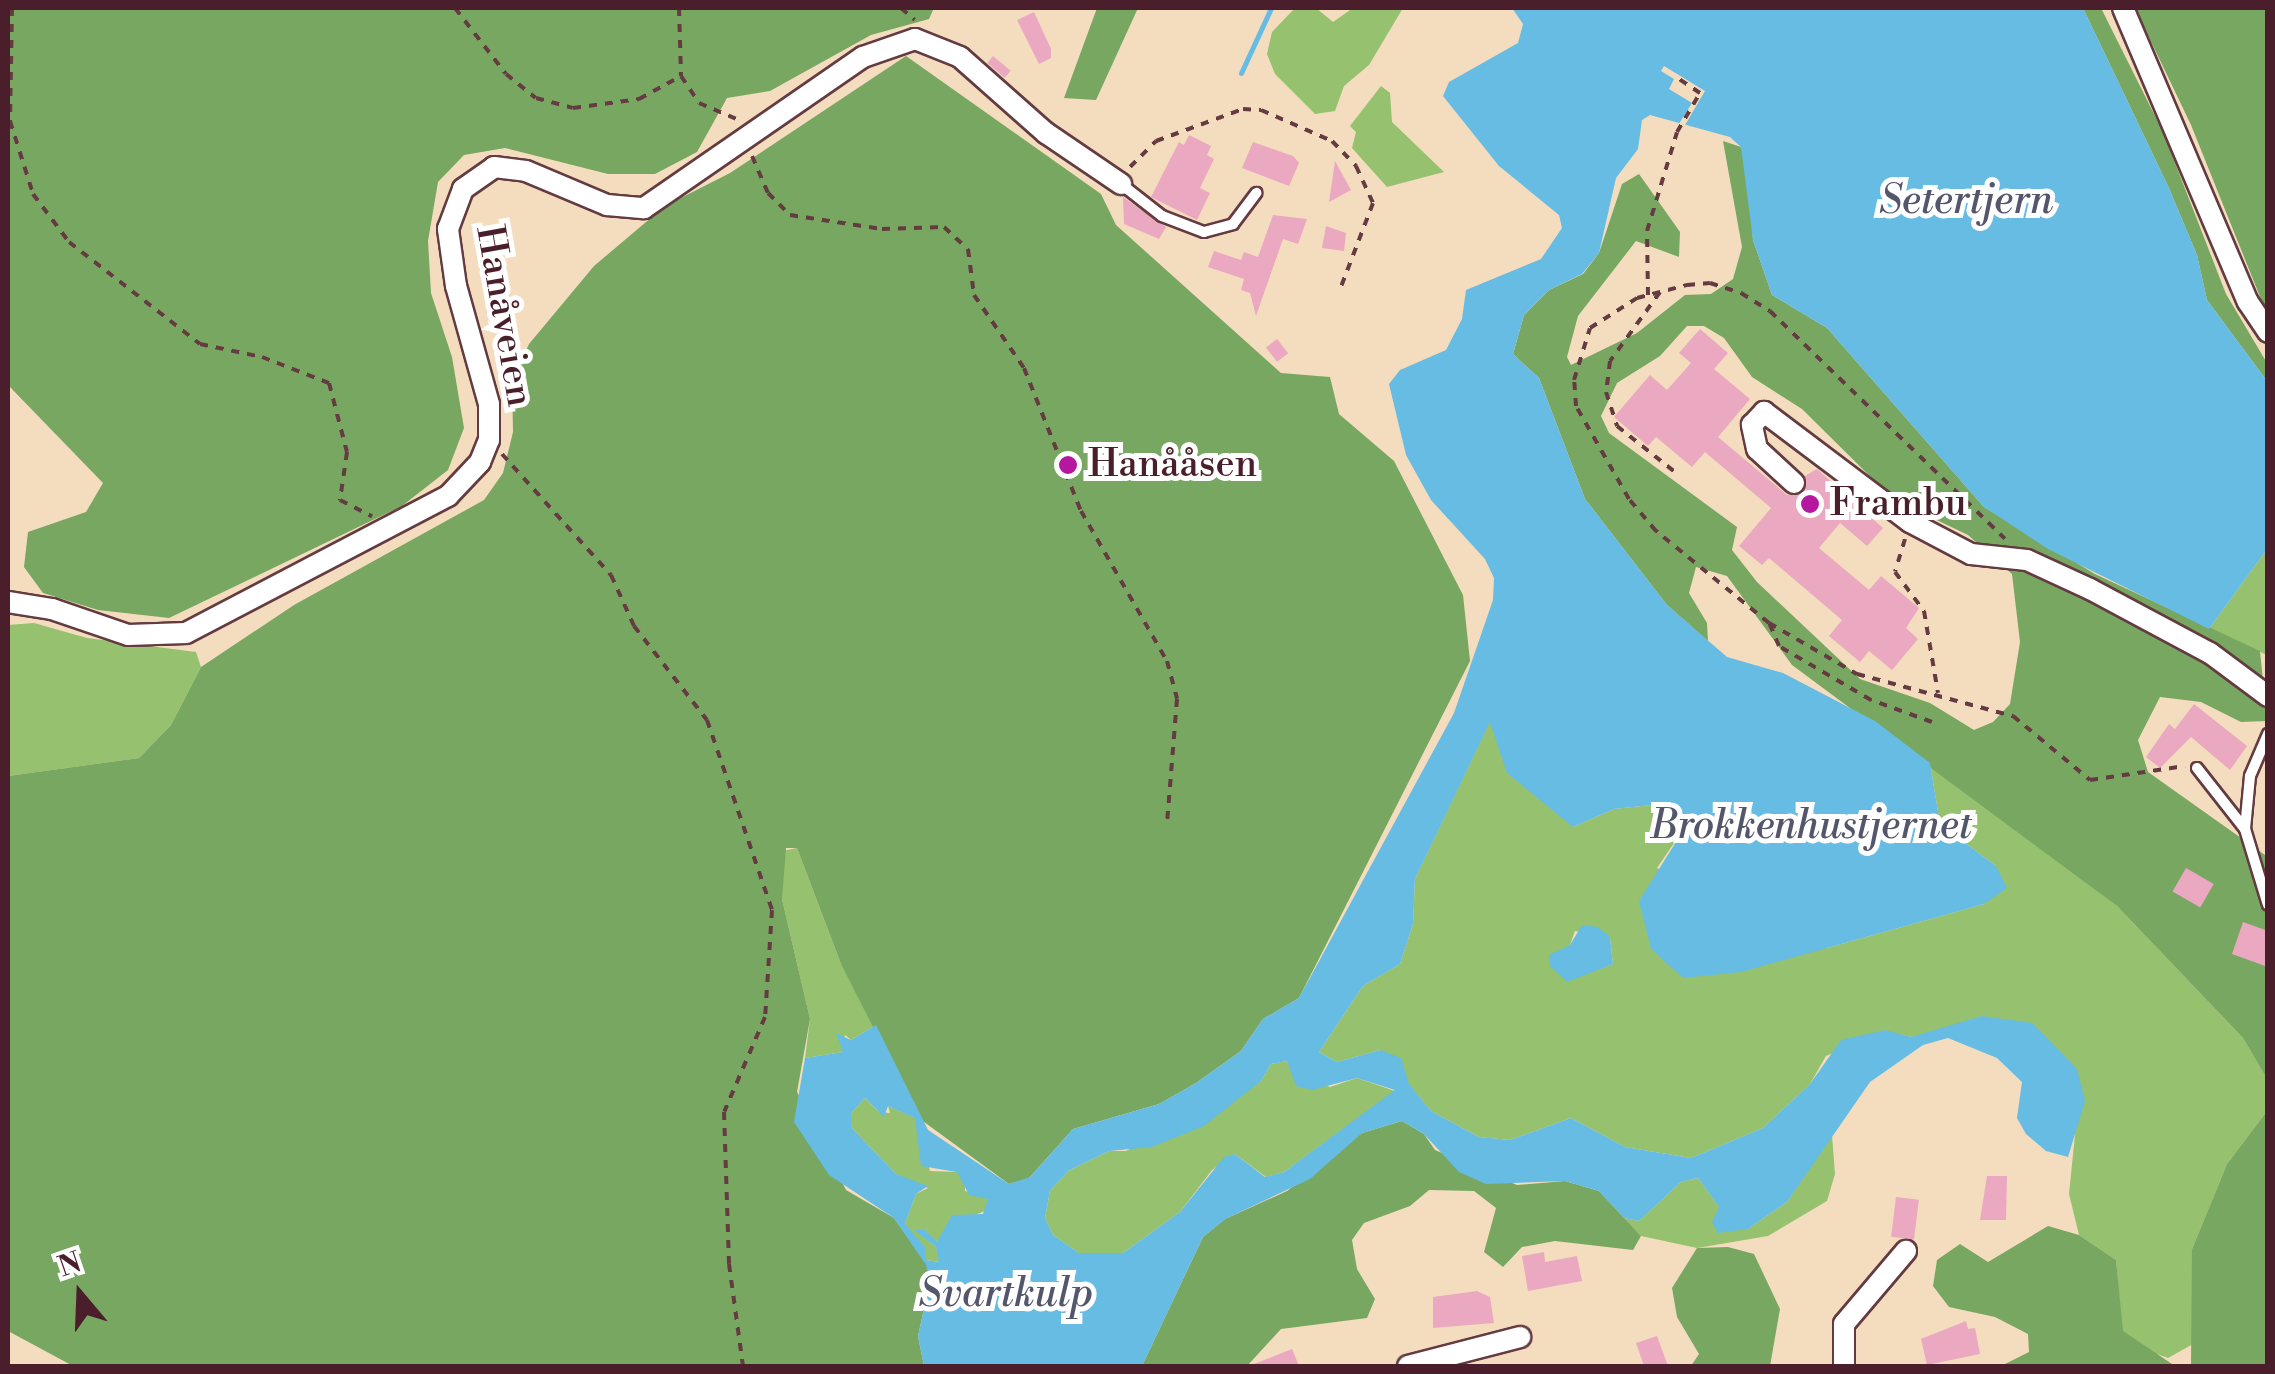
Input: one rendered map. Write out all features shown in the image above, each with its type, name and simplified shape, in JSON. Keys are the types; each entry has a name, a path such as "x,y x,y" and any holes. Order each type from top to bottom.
{"street":[{"path":"2123,8 2248,302 2268,332"},
{"name":"Hanåveien","path":"8,602 52,609 128,636 186,633 394,527 466,480 488,440 489,404 448,230 462,190 494,167 526,171 607,205 644,208 863,57 915,39 960,57 1046,133 1120,184"},
{"path":"1794,483 1756,449 1752,425 1764,412 1910,522 1971,554 2027,560 2090,588 2210,653 2268,696"},
{"path":"1844,1366 1844,1324 1906,1252"},
{"path":"1408,1366 1520,1337"}],"lane":[{"path":"1120,184 1162,216 1204,232 1233,224 1256,193"},
{"path":"2268,734 2250,776 2246,829 2268,905"},
{"path":"2197,768 2246,829"}],"path":[{"path":"12,8 9,120 33,194 70,242 135,297 200,344 262,357 329,383 347,452 340,500 394,527"},
{"path":"455,8 506,74 536,98 572,108 639,99 682,76"},
{"path":"679,8 682,76 699,103 731,112 743,123 768,193 790,215 882,229 944,227 968,249 974,295 1024,368 1081,512 1168,661 1177,699 1167,822"},
{"path":"1648,295 1642,260 1647,231 1664,168 1700,93 1676,77"},
{"path":"1120,184 1136,155 1192,126 1243,108 1293,122 1343,149 1369,187 1373,203 1340,286"},
{"path":"1660,292 1610,361 1606,392 1617,426 1676,473"},
{"path":"488,440 611,575 634,626 706,720 772,910 765,1017 724,1112 729,1264 743,1366"},
{"path":"1910,522 1895,572 1924,611 1938,693"},
{"path":"1770,623 1857,674 1938,693 2019,719 2090,780 2197,768"}],"green space":[{"path":"8,8 934,8 929,19 871,35 770,91 727,98 697,152 655,174 608,174 505,148 464,155 438,182 428,241 431,293 452,357 464,428 448,470 402,506 169,618 98,610 43,593 24,567 28,532 86,512 103,483 8,385"},
{"path":"1097,8 1138,8 1096,100 1064,98"},
{"path":"1295,8 1316,8 1333,22 1353,8 1403,8 1369,65 1344,86 1335,111 1315,114 1275,74 1267,54 1272,32"},
{"path":"2083,8 2101,8 2163,132 2226,294 2267,363 2267,381 2207,300 2197,255 2168,186"},
{"path":"2135,8 2267,8 2267,314 2191,125"},
{"path":"906,56 1101,194 1116,225 1281,373 1330,377 1339,414 1394,461 1463,595 1470,661 1299,998 1263,1019 1241,1051 1196,1083 1159,1104 1073,1129 1029,1178 1009,1184 920,1119 841,964 797,848 786,848 782,899 810,1019 797,1092 846,1190 894,1218 927,1265 930,1282 918,1336 924,1366 73,1366 8,1331 8,776 139,758 171,725 201,667 294,605 484,500 503,473 513,432 512,381 529,344 594,266 665,206 730,173"},
{"path":"1381,86 1390,93 1392,122 1444,172 1387,187 1352,148 1356,132 1350,126"},
{"path":"1723,141 1741,147 1748,166 1753,240 1772,295 1827,328 1984,507 2095,574 2260,651 2267,721 2241,722 2201,702 2160,697 2138,740 2148,772 2265,855 2267,851 2267,1079 2243,1038 2117,906 1792,665 1727,576 1696,567 1689,593 1707,623 1708,641 1667,605 1585,499 1539,378 1513,354 1524,315 1549,290 1583,274 1599,253 1622,184 1639,174 1680,232 1679,257 1636,241 1578,316 1567,357 1571,365 1637,333 1685,295 1711,294 1733,279 1742,247","holes":["1687,326 1704,326 1724,338 1752,377 1802,409 1893,499 1968,535 2012,574 2020,642 2010,704 1993,722 1974,730 1930,703 1860,679 1757,582 1732,550 1737,527 1609,433 1601,416 1617,383 1660,356"]},
{"path":"2267,549 2267,655 2209,629"},
{"path":"34,623 87,638 196,652 201,667 171,725 139,758 8,776 8,625"},
{"path":"1490,721 1573,827 1614,809 1661,804 1689,821 1657,868 1827,948 1984,904 1996,866 1940,824 1930,763 2117,906 2243,1038 2267,1079 2267,1111 2227,1164 2192,1249 2193,1344 2168,1358 2137,1347 2122,1331 2116,1260 2079,1235 2069,1194 2075,1135 2032,1023 1911,1037 1885,1031 1826,1056 1810,1084 1763,1128 1691,1158 1625,1147 1571,1118 1510,1140 1479,1137 1431,1111 1380,1050 1337,1062 1319,1052 1363,986 1400,964 1413,924 1415,879","holes":["1575,931 1610,937 1613,964 1588,973 1570,945"]},
{"path":"797,848 841,964 876,1025 851,1040 845,1035 843,1052 805,1058 810,1019 782,899 782,851"},
{"path":"1287,1061 1292,1072 1330,1087 1357,1078 1395,1091 1284,1172 1266,1177 1235,1154 1212,1170 1180,1212 1123,1253 1079,1253 1053,1235 1045,1218 1050,1191 1068,1171 1109,1151 1126,1151 1261,1081 1271,1064"},
{"path":"865,1098 879,1112 890,1113 888,1106 916,1118 930,1171 957,1172 965,1178 965,1191 988,1198 990,1209 950,1225 937,1242 915,1230 936,1247 940,1262 926,1260 905,1224 916,1194 928,1188 896,1174 851,1127 851,1113"},
{"path":"2267,1111 2267,1366 2191,1366 2192,1249 2227,1164"},
{"path":"1402,1121 1424,1134 1435,1150 1517,1185 1565,1181 1599,1191 1641,1236 1633,1250 1555,1241 1522,1247 1503,1267 1484,1252 1496,1208 1474,1191 1429,1190 1410,1206 1364,1223 1352,1240 1357,1269 1375,1299 1367,1318 1281,1329 1247,1366 1142,1366 1203,1237 1225,1219 1287,1191 1362,1133"},
{"path":"1832,1135 1835,1174 1827,1201 1768,1236 1697,1248 1641,1236 1624,1218 1639,1221 1681,1182 1698,1178 1720,1208 1748,1229 1787,1202"},
{"path":"2048,1226 2079,1235 2116,1260 2123,1331 2175,1366 2001,1366 2029,1352 2028,1334 1995,1317 1949,1307 1933,1286 1937,1260 1960,1244 1988,1262"},
{"path":"1728,1247 1754,1254 1780,1309 1770,1366 1691,1366 1699,1354 1677,1317 1672,1288 1697,1248"}],"water":[{"path":"1512,8 2083,8 2168,186 2197,255 2207,300 2267,381 2267,549 2209,629 2048,549 1984,507 1827,328 1772,295 1753,240 1741,147 1730,137 1650,115 1642,120 1638,149 1616,178 1599,253 1582,274 1549,290 1524,315 1513,354 1539,378 1585,499 1667,605 1727,657 1783,673 1875,721 1930,763 1940,824 1996,866 2007,888 1984,904 1741,972 1683,978 1651,949 1639,901 1689,821 1661,804 1614,809 1573,827 1507,773 1490,722 1415,879 1413,924 1400,964 1363,986 1319,1052 1337,1062 1380,1050 1401,1058 1409,1084 1431,1111 1479,1137 1510,1140 1571,1118 1625,1147 1691,1158 1763,1128 1810,1084 1841,1040 1885,1030 1911,1037 1982,1016 2032,1023 2077,1069 2085,1101 2068,1157 2046,1151 2026,1134 2017,1118 2022,1082 1997,1058 1948,1038 1923,1045 1870,1082 1787,1202 1748,1229 1718,1233 1712,1222 1719,1207 1698,1178 1681,1182 1639,1221 1624,1218 1599,1191 1565,1181 1486,1184 1459,1172 1424,1134 1402,1121 1362,1133 1310,1179 1225,1219 1203,1237 1142,1366 924,1366 918,1336 930,1282 926,1265 894,1218 829,1175 794,1122 805,1058 843,1052 836,1033 851,1040 876,1025 928,1130 1009,1184 1030,1177 1073,1129 1159,1104 1196,1083 1241,1051 1263,1019 1299,998 1454,713 1493,600 1494,578 1485,559 1431,500 1406,455 1389,384 1400,370 1446,350 1462,319 1466,290 1541,259 1562,228 1559,215 1499,166 1443,96 1449,82 1518,43 1523,24","holes":["1287,1061 1296,1086 1312,1090 1357,1078 1395,1090 1284,1172 1265,1177 1235,1154 1224,1157 1180,1212 1123,1253 1079,1253 1053,1235 1045,1218 1050,1191 1068,1171 1109,1151 1152,1147 1204,1126 1261,1081 1271,1064","865,1098 884,1117 888,1106 915,1118 921,1166 957,1172 969,1195 988,1199 983,1214 952,1215 937,1242 925,1230 914,1230 936,1247 939,1262 926,1260 925,1247 905,1224 916,1194 928,1186 896,1174 851,1127 851,1113"]},
{"name":"Brokkenhustjernet","path":"1582,925 1598,927 1610,937 1613,964 1567,982 1550,966 1549,955 1570,945"}],"pier":[{"path":"1664,66 1705,91 1681,132 1675,130 1692,103 1669,89 1674,79 1661,71"}],"building":[{"path":"1034,12 1051,49 1051,58 1039,64 1017,20"},
{"path":"993,56 1011,71 1005,78 987,63"},
{"path":"1189,135 1211,146 1207,155 1214,159 1200,188 1210,193 1197,220 1151,197 1179,142 1184,145"},
{"path":"1253,142 1293,156 1299,163 1289,186 1242,168"},
{"path":"1335,161 1351,190 1329,202"},
{"path":"1123,197 1166,227 1159,239 1124,224"},
{"path":"1273,215 1307,219 1298,244 1283,239 1256,316 1250,293 1241,290 1244,279 1208,267 1214,251 1241,260 1244,252 1258,257"},
{"path":"1326,226 1346,233 1344,251 1322,248"},
{"name":"Frambu","path":"1700,329 1728,353 1714,369 1750,399 1718,437 1787,495 1803,493 1805,476 1817,469 1883,528 1867,546 1840,523 1819,548 1869,590 1881,576 1919,608 1906,628 1918,639 1892,670 1869,651 1860,662 1829,636 1842,620 1769,558 1762,565 1739,546 1771,508 1705,452 1692,467 1656,437 1648,446 1614,417 1650,375 1667,390 1691,363 1679,353"},
{"path":"1277,339 1288,353 1277,362 1266,348"},
{"path":"2194,704 2247,746 2230,770 2191,737 2160,768 2146,757 2169,724 2175,729"},
{"path":"2186,868 2214,884 2200,907 2172,891"},
{"path":"2243,922 2268,931 2268,967 2232,954"},
{"path":"1987,1176 2007,1176 2006,1220 1980,1220"},
{"path":"1896,1197 1919,1200 1914,1240 1891,1237"},
{"path":"1544,1252 1545,1262 1577,1256 1582,1281 1528,1291 1522,1256"},
{"path":"1477,1291 1490,1297 1494,1323 1433,1328 1433,1297"},
{"path":"1966,1321 1968,1329 1975,1328 1980,1354 1927,1365 1921,1339"},
{"path":"1657,1336 1668,1366 1644,1366 1636,1343"},
{"path":"1292,1349 1299,1366 1249,1366"}],"waterway":[{"path":"1241,73 1271,8"}],"place":[{"name":"Hanååsen","path":"1068,465"},
{"name":"Frambu","path":"1810,504"}],"water label":[{"name":"Setertjern","path":"1966,201"},
{"name":"Svartkulp","path":"1006,1294"}]}
